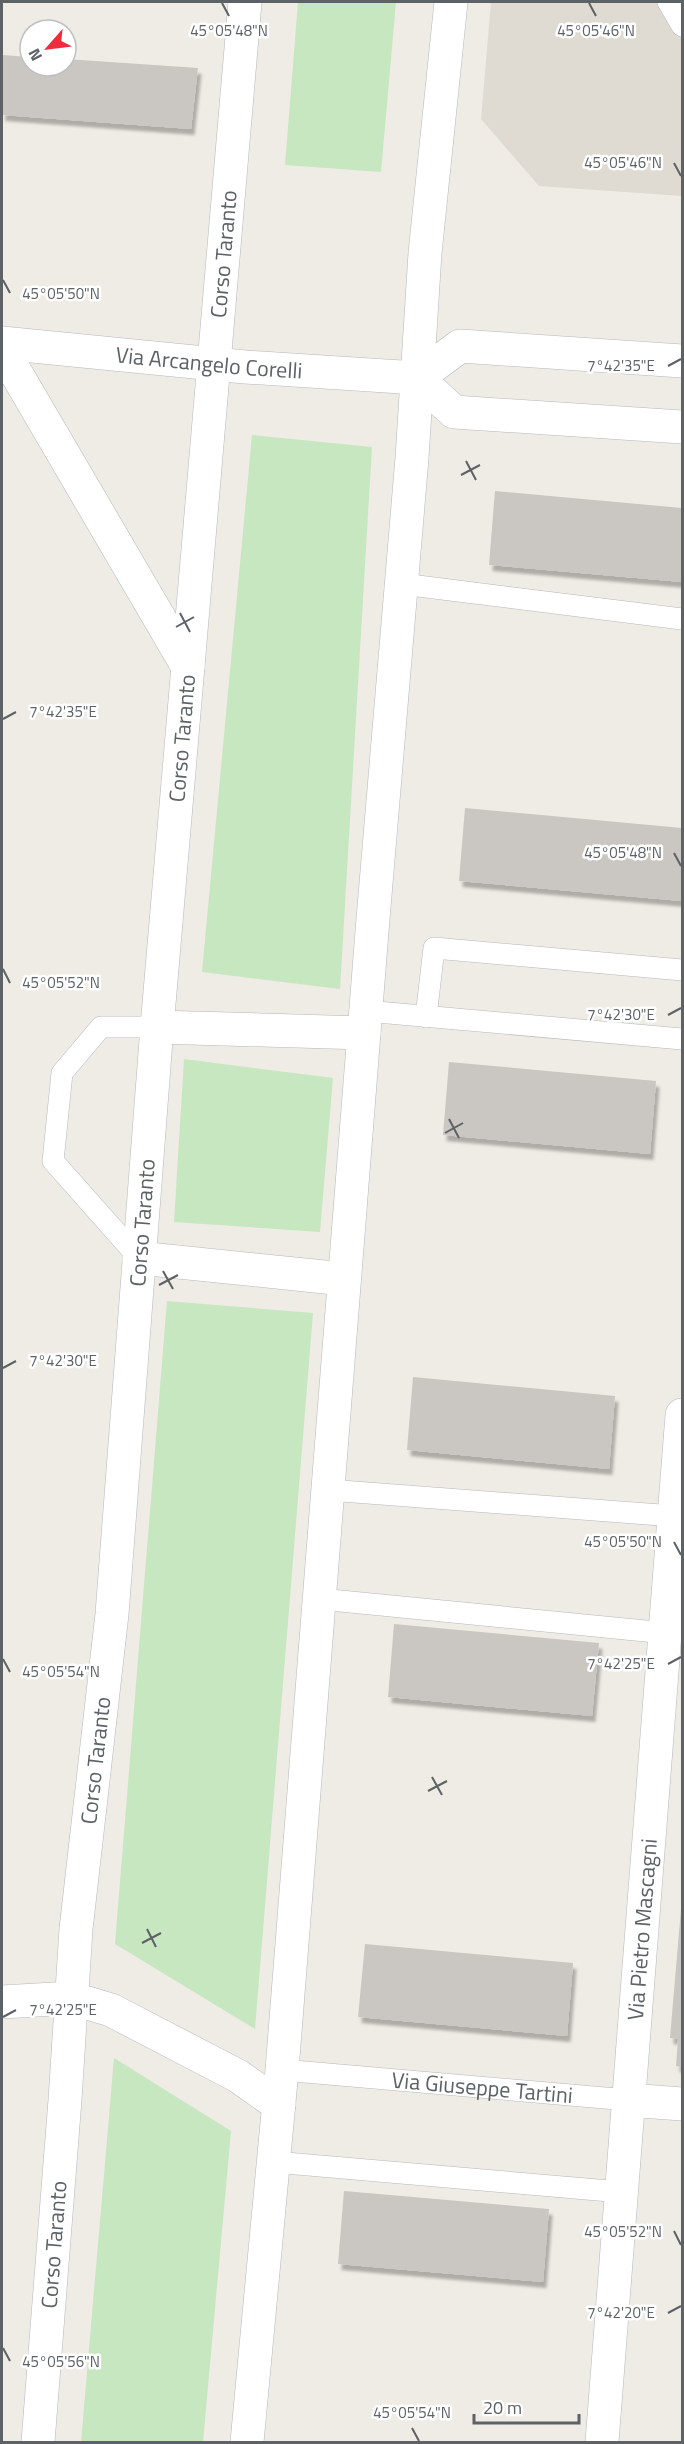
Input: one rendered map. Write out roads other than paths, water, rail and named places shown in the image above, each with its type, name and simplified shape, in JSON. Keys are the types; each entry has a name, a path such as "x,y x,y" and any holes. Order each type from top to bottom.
{"street":[{"name":"Corso Taranto","path":"38,2442 65,2100 75,1929 112,1614 157,1027 245,2"},
{"path":"247,2442 282,2070 344,1279 402,584 426,253 451,2"},
{"name":"Via Arcangelo Corelli","path":"2,343 214,364 417,378"},
{"path":"417,378 460,346 682,361"},
{"path":"2,350 188,667"},
{"path":"417,378 453,412 682,427"},
{"path":"157,1027 365,1022"},
{"path":"139,1258 344,1279"},
{"name":"Via Pietro Mascagni","path":"602,2442 682,1414"},
{"path":"2,2002 71,1998 122,2016 238,2076 279,2105"},
{"name":"Via Giuseppe Tartini","path":"628,2100 682,2104"}],"lane":[{"path":"668,2 682,26"},
{"path":"402,584 682,619"},
{"path":"426,1017 434,948 682,970"},
{"path":"365,1022 426,1017 682,1039"},
{"path":"139,1258 53,1161 62,1072 100,1027 157,1027"},
{"path":"328,1490 674,1516"},
{"path":"320,1599 666,1633"},
{"name":"Via Giuseppe Tartini","path":"282,2070 628,2100"},
{"path":"274,2162 621,2192"}]}
